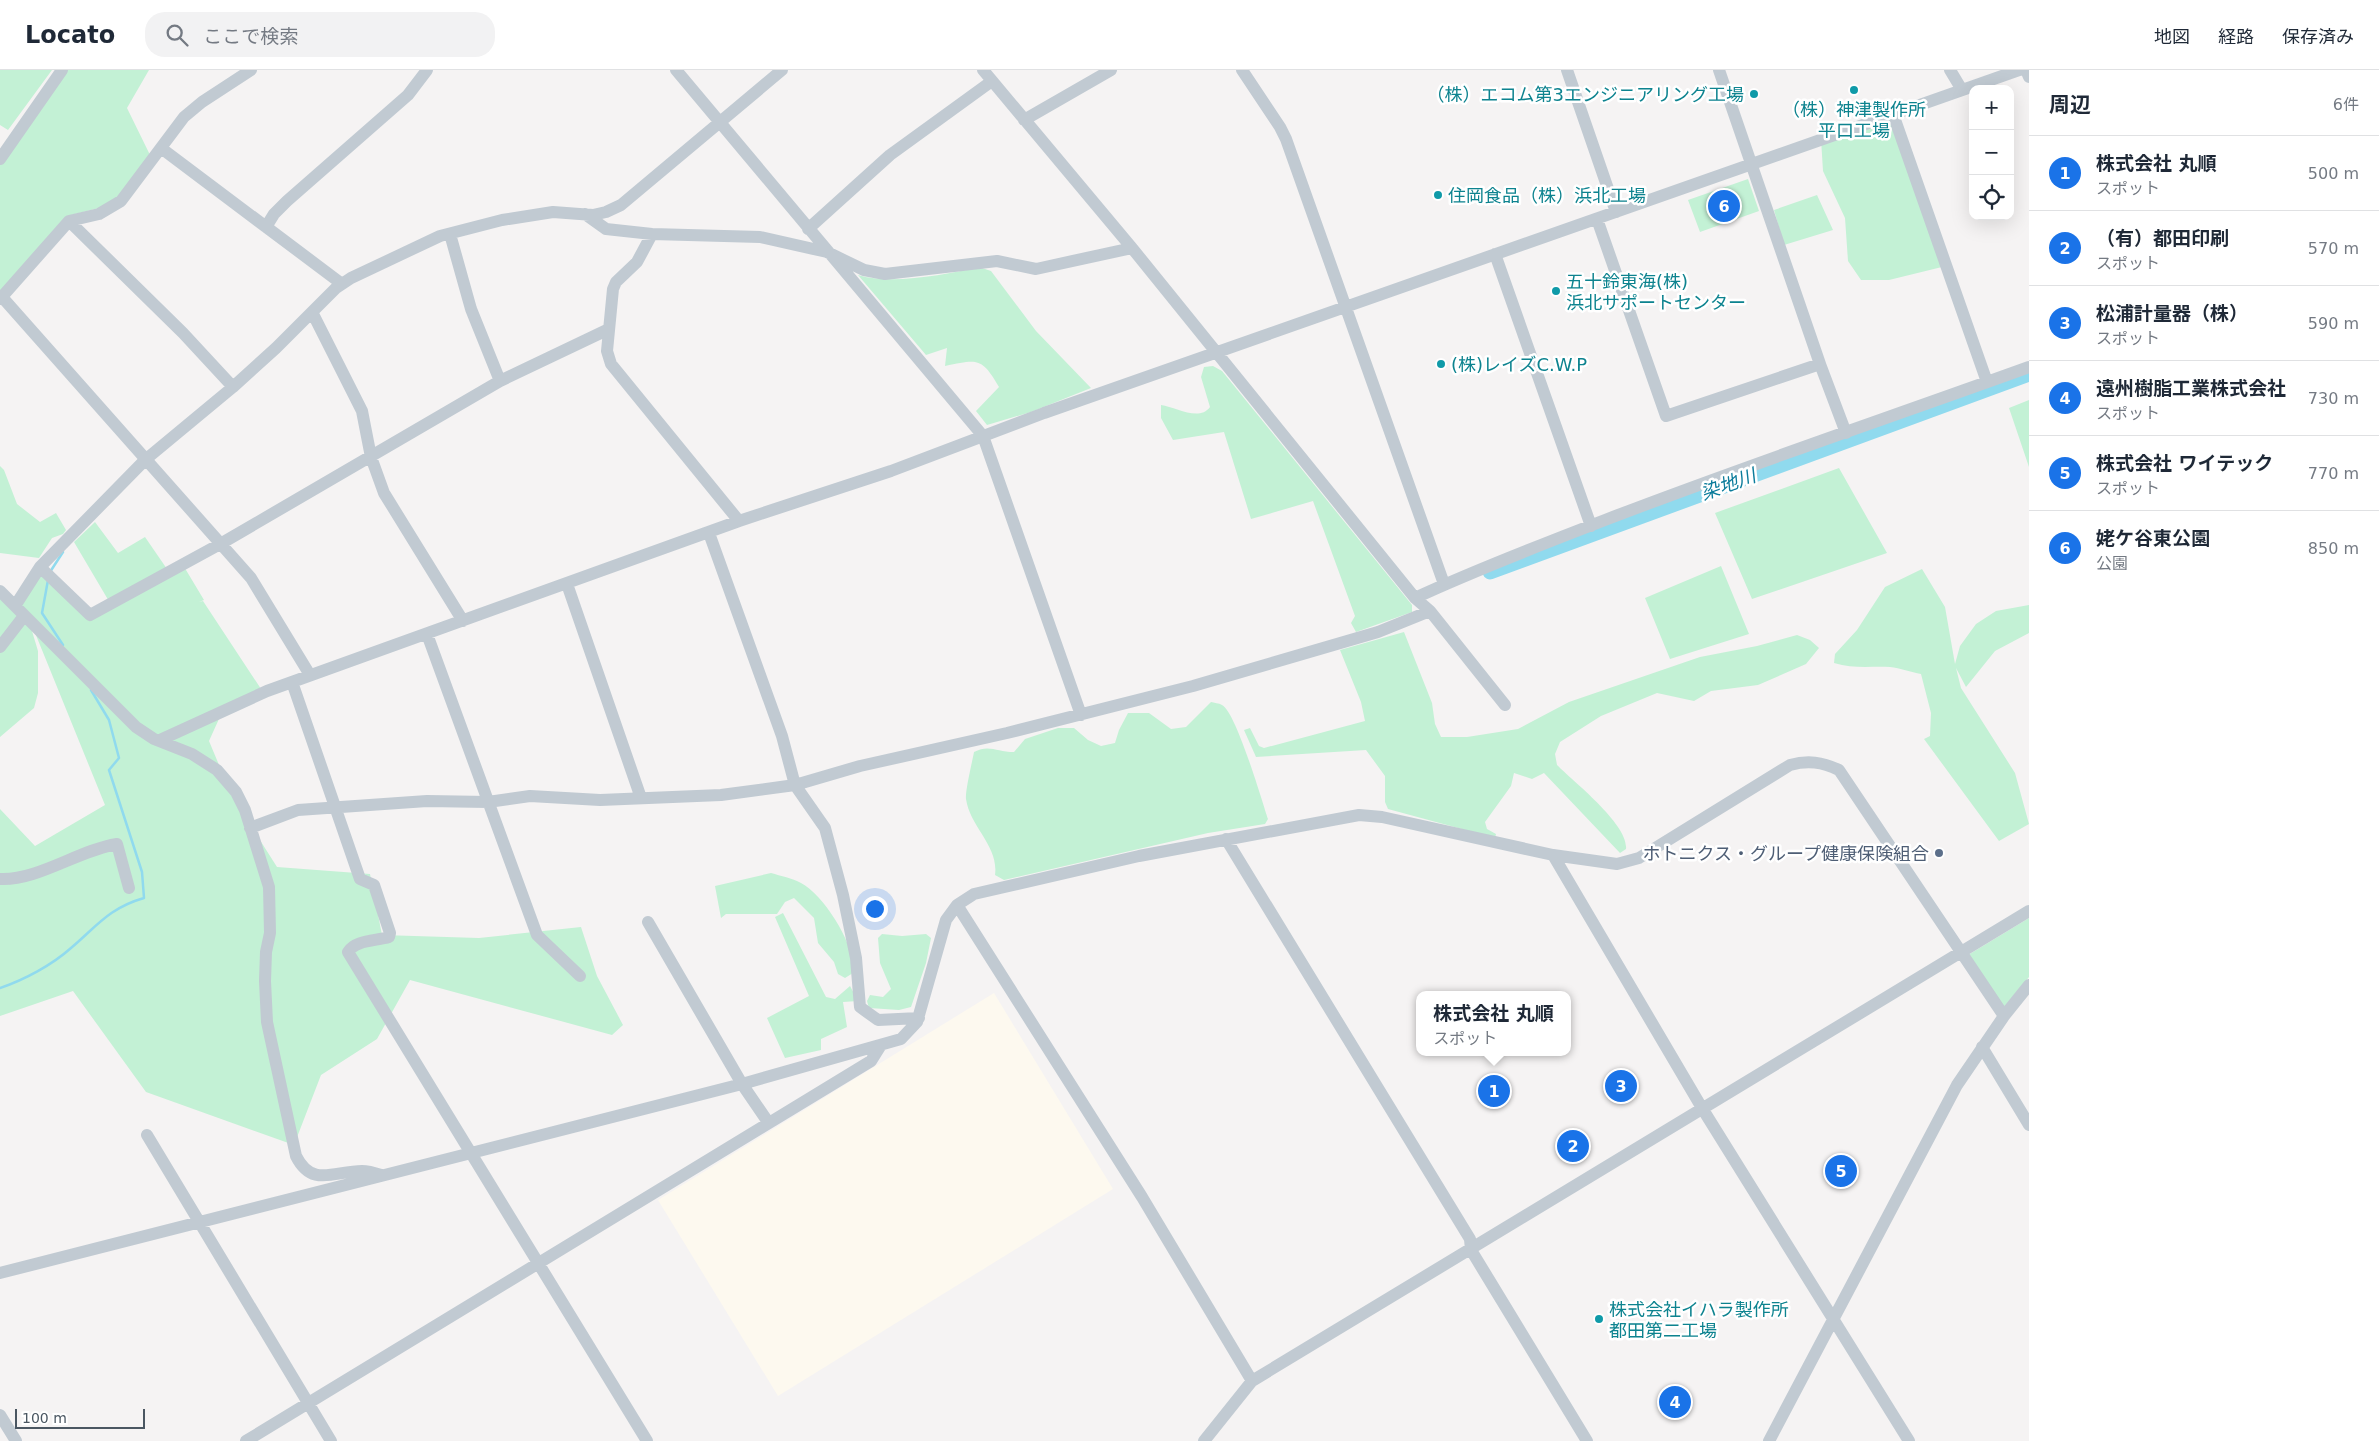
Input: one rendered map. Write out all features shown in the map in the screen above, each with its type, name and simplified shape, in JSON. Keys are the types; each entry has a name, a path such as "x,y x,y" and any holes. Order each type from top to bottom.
{"street":[{"path":"0,159 62,70"},
{"path":"251,70 189,113 121,201 100,214 69,221 1,298 145,460 222,543 251,578 310,675"},
{"path":"266,227 274,214 287,201 408,95 427,70"},
{"path":"676,70 983,436 1081,715"},
{"path":"0,646 20,611 40,567 145,460 276,348 342,284 440,236 502,220 553,212 585,214 606,212 621,205 782,70"},
{"path":"983,70 1132,248 1505,705"},
{"path":"1024,120 1111,70"},
{"path":"1242,70 1286,138 1444,584"},
{"path":"1567,70 1616,212"},
{"path":"1719,70 1820,364 1846,433"},
{"path":"1950,70 1962,90"},
{"path":"160,740 267,690 428,634 739,521 891,471 983,436 2019,70"},
{"path":"2026,70 2029,77"},
{"path":"808,229 890,155 992,81"},
{"path":"1893,114 1987,382"},
{"path":"161,148 342,284"},
{"path":"585,214 606,229 652,234 760,237 827,252 864,270 885,274 997,261 1036,269 1132,248"},
{"path":"1597,219 1666,416 1820,364"},
{"path":"69,221 183,333 232,387"},
{"path":"450,234 462,283 500,382"},
{"path":"652,234 638,262 616,282 613,289 607,351 611,364 739,521"},
{"path":"1495,254 1591,526"},
{"path":"312,312 357,399 371,457 384,493 463,621"},
{"path":"40,567 90,615 222,543 500,382 609,329"},
{"path":"1416,598 1444,584 1737,469 1846,433 2029,367"},
{"path":"709,533 782,736 794,785 825,828 843,895 856,958 860,1007 878,1020 919,1018"},
{"path":"567,584 641,798"},
{"path":"0,590 136,727 192,754 216,770 236,792 245,810 269,887 270,933 266,952 265,981 267,1022 296,1156 304,1168 315,1175 364,1171 383,1176"},
{"path":"250,828 298,810 427,801 488,802 530,796 600,800 720,795 794,785 928,750 1081,715 1193,686 1378,632 1430,612"},
{"path":"428,634 537,936 580,976"},
{"path":"292,682 360,879 374,885 390,933 389,937 377,941 356,943 348,952 647,1441"},
{"path":"0,1273 742,1084 901,1040 910,1032 919,1018 946,920 957,905 974,894 1140,856 1359,815 1382,817 1553,856 1617,864 1629,862 1647,853 1790,765 1803,761 1814,762 1839,770 1960,954 2004,1016"},
{"path":"1226,839 1470,1239 1471,1250 1588,1441"},
{"path":"0,880 33,875 104,846 117,844 129,888"},
{"path":"1553,856 1702,1108 1910,1441"},
{"path":"957,905 1142,1196 1252,1381"},
{"path":"1204,1441 1252,1381 2029,911"},
{"path":"648,922 742,1084 768,1122"},
{"path":"1769,1441 1957,1084 2004,1016 2029,985"},
{"path":"246,1441 871,1061 881,1046"},
{"path":"1982,1047 2029,1125"},
{"path":"146,1135 331,1441"},
{"path":"0,1415 16,1441"}],"shaded area":[{"path":"994,993 1113,1189 778,1396 658,1200"}],"green space":[{"path":"0,70 52,70 8,130 0,125"},
{"path":"66,70 149,70 127,108 151,157 117,198 99,208 71,215 0,294 0,165"},
{"path":"1895,121 1946,266 1889,280 1861,280 1848,261 1845,218 1823,171 1821,139"},
{"path":"1748,179 1759,211 1700,232 1688,200"},
{"path":"1817,195 1833,230 1784,245 1774,210"},
{"path":"979,267 991,271 1036,331 1091,388 1031,412 987,425 976,411 999,387 987,370 982,365 971,362 945,366 947,348 926,355 858,275 886,279 918,278"},
{"path":"1213,366 1222,371 1412,605 1412,612 1356,632 1351,623 1355,616 1313,501 1251,519 1224,432 1173,440 1161,418 1161,405 1194,413 1205,411 1210,407 1201,377 1204,367"},
{"path":"2029,400 2029,467 2009,408"},
{"path":"0,466 4,470 17,504 40,522 56,513 66,530 63,534 52,538 39,558 0,553"},
{"path":"1839,468 1887,553 1752,599 1715,513"},
{"path":"95,522 118,553 145,537 167,569 110,603 74,542"},
{"path":"183,565 204,600 199,602 203,601 263,692 223,710 209,741 232,796 277,867 370,874 382,935 479,938 581,927 597,976 623,1025 612,1035 410,980 377,1039 321,1075 294,1145 146,1092 73,991 0,1016 0,809 35,846 105,805 29,618 19,605 42,571 90,617"},
{"path":"1721,566 1749,634 1670,659 1645,598"},
{"path":"1922,569 1945,607 1955,664 1960,646 1976,624 1996,611 2029,605 2029,633 1995,651 1966,687 1956,668 1961,688 2015,773 2029,824 1999,841 1924,739 1930,736 1931,713 1921,674 1898,668 1855,667 1834,663 1835,654 1857,630 1885,587"},
{"path":"0,595 29,621 38,651 38,693 34,708 0,737"},
{"path":"1404,632 1432,703 1435,724 1441,737 1467,737 1518,729 1569,702 1700,657 1757,646 1797,635 1810,640 1819,648 1806,664 1758,685 1711,691 1694,701 1657,693 1601,716 1560,742 1555,754 1557,765 1599,804 1619,828 1625,839 1626,849 1620,853 1544,773 1532,779 1514,773 1511,786 1485,822 1487,829 1496,834 1495,838 1388,809 1385,802 1385,776 1366,750 1256,757 1244,730 1250,728 1259,746 1264,748 1365,721 1361,702 1340,650"},
{"path":"1211,702 1222,705 1228,711 1234,723 1248,758 1268,819 1265,824 1208,833 1004,880 995,875 993,855 973,819 966,799 974,752 989,748 1014,752 1025,739 1058,728 1074,728 1088,740 1101,746 1115,743 1128,713 1149,713 1171,729 1186,727"},
{"path":"771,873 801,883 810,889 829,910 850,950 853,973 845,978 838,974 834,962 818,943 814,918 794,898 785,902 777,914 726,914 721,918 715,886"},
{"path":"783,913 826,997 835,999 850,986 858,1001 843,1002 847,1027 821,1039 821,1050 785,1058 767,1018 809,996 775,917"},
{"path":"2029,918 2029,977 2004,1007 1968,955"},
{"path":"882,934 902,936 926,934 931,938 926,963 911,1007 899,1010 869,1008 867,1001 870,995 883,997 891,989 880,963 878,938"}],"waterway":[{"name":"染地川","path":"1490,572 2029,374"},
{"path":"50,572 63,552"},
{"path":"48,580 42,613 63,645"},
{"path":"0,988 19,981 47,966 112,912 144,898 142,872 109,770 119,758 109,720 91,690"}],"place":[{"name":"（株）神津製作所 平口工場","path":"1854,90"},
{"name":"（株）エコム第3エンジニアリング工場","path":"1754,94"},
{"name":"住岡食品（株）浜北工場","path":"1438,195"},
{"name":"姥ケ谷東公園","path":"1724,206"},
{"name":"五十鈴東海(株) 浜北サポートセンター","path":"1556,291"},
{"name":"(株)レイズC.W.P","path":"1441,364"},
{"name":"ホトニクス・グループ健康保険組合","path":"1939,853"},
{"name":"松浦計量器（株）","path":"1621,1086"},
{"name":"株式会社 丸順","path":"1494,1091"},
{"name":"（有）都田印刷","path":"1573,1146"},
{"name":"株式会社 ワイテック","path":"1841,1171"},
{"name":"株式会社イハラ製作所 都田第二工場","path":"1599,1319"},
{"name":"遠州樹脂工業株式会社","path":"1675,1402"}]}
